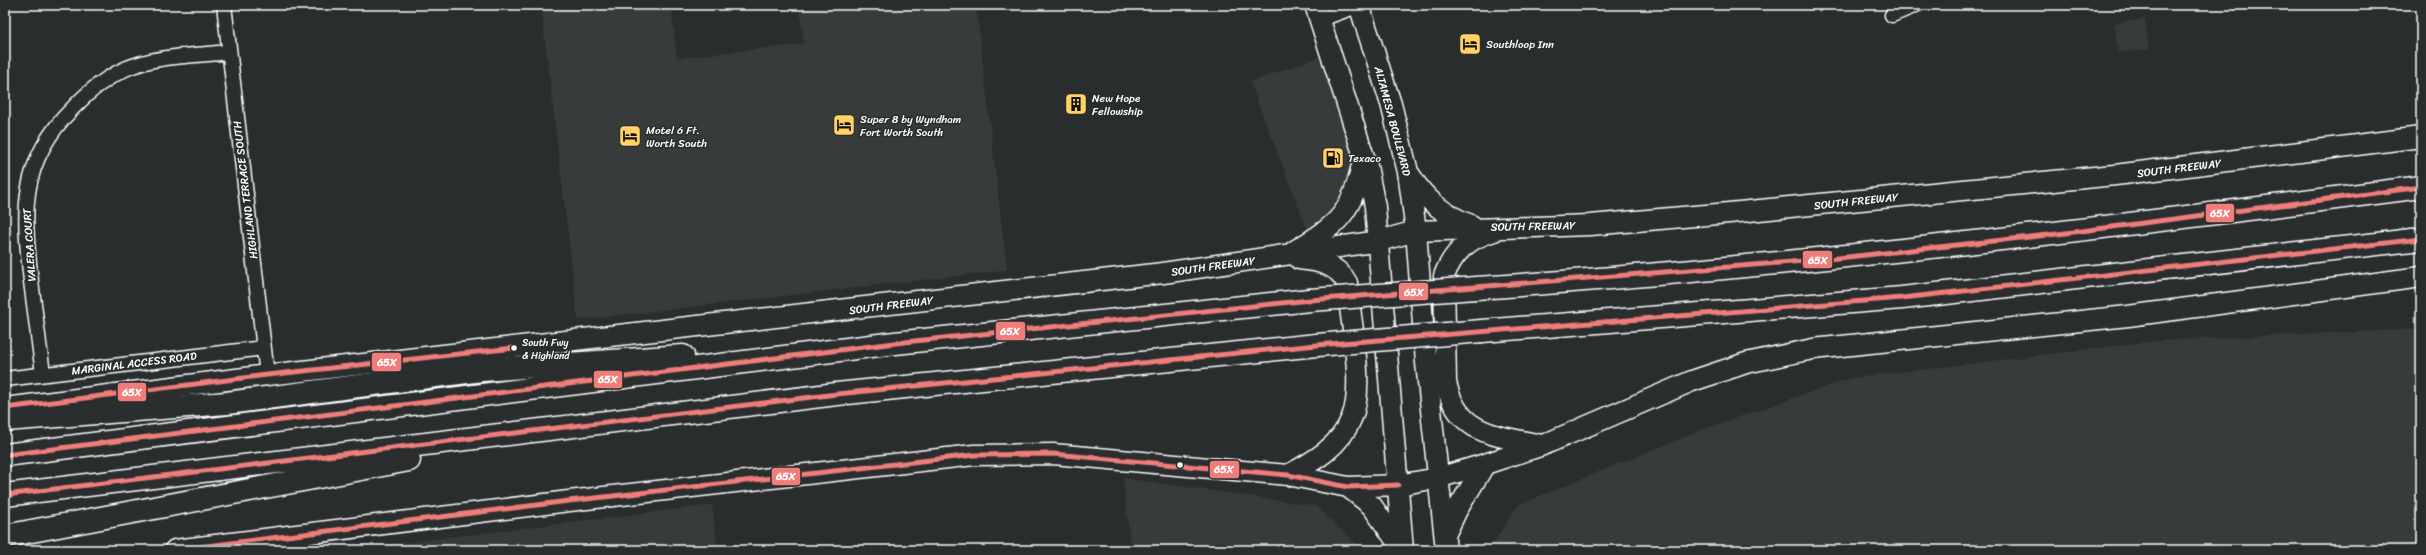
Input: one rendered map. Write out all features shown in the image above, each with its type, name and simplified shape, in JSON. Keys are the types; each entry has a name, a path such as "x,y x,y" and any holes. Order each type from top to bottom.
{"highway":[{"path":"5,455 895,343 1310,300 1633,276 1926,249 2421,187"},
{"path":"5,495 837,394 1317,345 1902,298 2421,239"},
{"path":"5,420 227,403 482,370 683,356 867,333 895,343"},
{"path":"5,536 339,472 639,418"}],"main road":[{"name":"ALTAMESA BOULEVARD","path":"1359,5 1391,104 1408,172 1416,231 1426,363 1446,542"},
{"path":"1318,12 1364,157 1375,207 1379,241 1403,550"},
{"name":"SOUTH FREEWAY","path":"5,408 267,375 1140,276 1283,257 1379,241 1416,231 1477,227 1598,224 2115,176 2421,138"},
{"path":"1283,257 1328,231 1341,218 1354,194 1364,157"},
{"path":"1408,172 1425,196 1439,209 1459,221 1477,227"},
{"path":"1515,226 1474,239 1460,248 1450,261 1444,276 1446,382 1449,397 1457,412 1468,424 1486,433 1543,445"},
{"path":"1283,257 1319,261 1342,275 1347,283 1357,381 1352,417 1340,437 1330,448 1309,464 1288,476"},
{"path":"175,550 561,502 974,455 1053,454 1288,476 1348,486 1398,485 1438,478 1486,464 1543,445 1692,381 1746,364 1813,349 2128,316 2421,277"},
{"path":"1446,542 1457,510 1486,464"},
{"path":"1348,486 1372,506 1403,550"}],"street":[{"name":"HIGHLAND TERRACE SOUTH","path":"224,5 267,375"},
{"path":"1318,12 1359,5"},
{"path":"1892,15 1916,5"},
{"name":"VALERA COURT","path":"43,374 25,214 33,168 46,139 79,101 96,87 125,69 152,61 230,52"},
{"name":"MARGINAL ACCESS ROAD","path":"5,379 264,348"}],"shaded area":[{"path":"541,5 671,5 677,58 804,44 799,5 976,5 1007,270 578,320"},
{"path":"2145,19 2149,49 2118,53 2114,23"},
{"path":"1319,57 1353,155 1353,182 1328,222 1307,229 1250,82"},
{"path":"2421,329 2421,550 1489,550 1518,505 1701,430 1851,378 2156,341"},
{"path":"1123,478 1316,506 1363,550 1131,550"},
{"path":"712,505 718,550 344,550"}],"transit line":[{"name":"65X","path":"5,455 895,343 1310,300 1829,259 2066,233 2421,187"},
{"name":"65X","path":"5,495 837,394 1317,345 1902,298 2421,239"},
{"name":"65X","path":"5,408 267,375 514,348"},
{"name":"65X","path":"175,550 569,501 974,455 1053,454 1288,475 1348,487 1398,485"}],"place":[{"name":"Southloop Inn","path":"1470,44"},
{"name":"New Hope Fellowship","path":"1076,104"},
{"name":"Super 8 by Wyndham Fort Worth South","path":"844,125"},
{"name":"Motel 6 Ft. Worth South","path":"630,136"},
{"name":"Texaco","path":"1333,158"},
{"name":"South Fwy & Highland","path":"514,348"}]}
